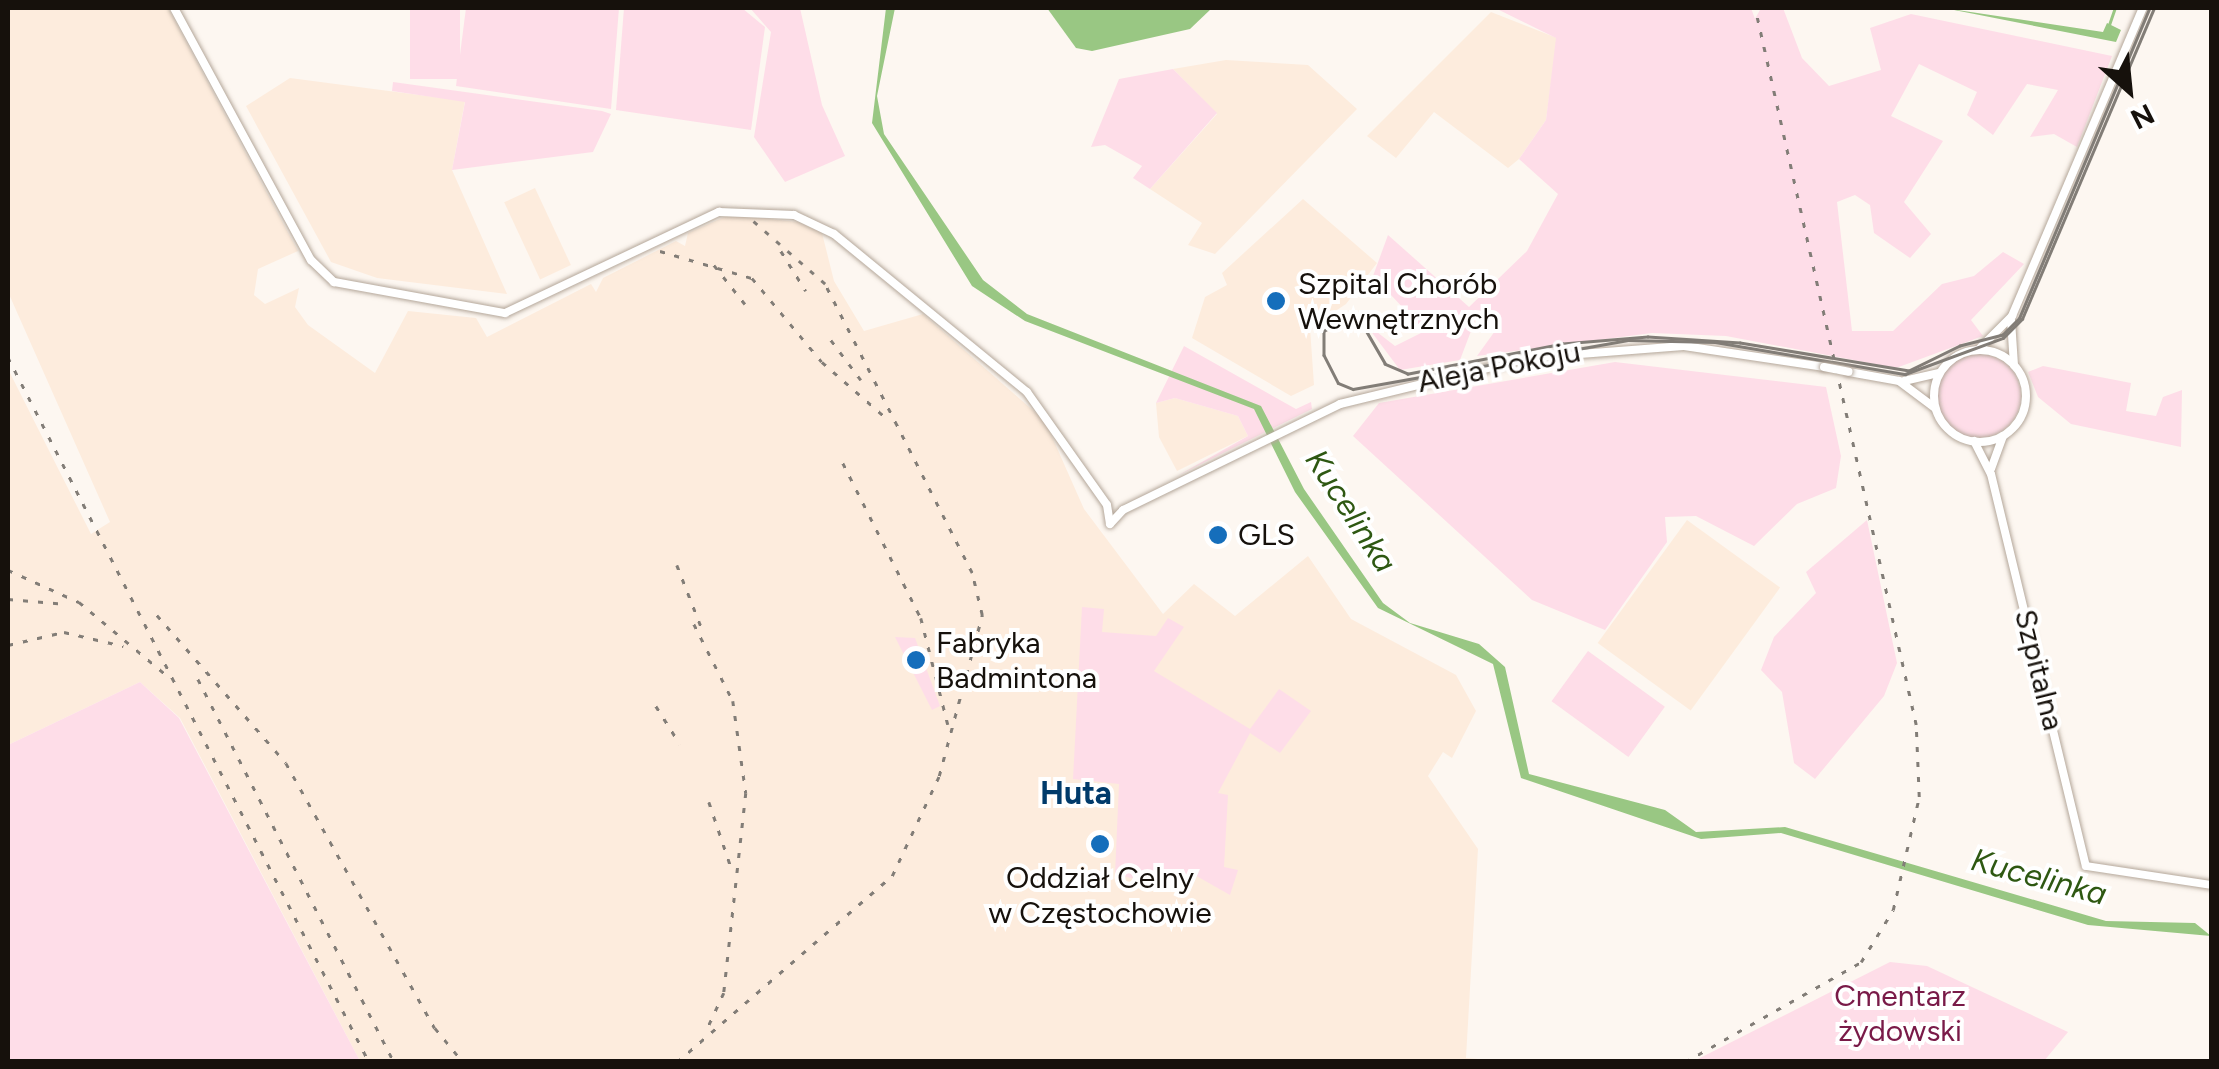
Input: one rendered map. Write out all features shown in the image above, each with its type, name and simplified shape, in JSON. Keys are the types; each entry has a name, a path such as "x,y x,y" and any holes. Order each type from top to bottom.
{"street":[{"path":"174,8 311,260 334,282 504,312 718,212 794,215 834,234 1026,392 1107,505 1110,524 1123,510 1107,505"},
{"path":"2003,436 1974,442 1952,434 1935,408 1939,372 1979,349 2012,316 2142,8"},
{"path":"1991,474 2003,436 2025,405 2014,366 2012,316"},
{"name":"Aleja Pokoju","path":"1123,510 1295,425 1376,392 1572,350 1684,346 1900,381 1939,372"},
{"path":"1979,349 2014,366"},
{"name":"Aleja Pokoju","path":"1900,381 1935,408"},
{"name":"Szpitalna","path":"1974,442 1991,474 2086,866 2212,885"}],"shaded area":[{"path":"8,8 168,8 298,251 258,269 254,295 265,304 299,288 295,307 308,325 375,373 408,311 476,318 487,337 591,284 596,292 603,278 676,241 685,246 688,233 729,215 798,222 822,233 834,281 864,331 923,314 1045,421 1084,509 1163,614 1194,584 1235,616 1308,556 1351,619 1456,675 1476,711 1452,758 1443,752 1428,776 1478,849 1466,1058 1502,1061 360,1061 180,718 140,682 8,745 8,369 91,534 110,522 8,292"},
{"path":"886,8 895,8 877,96 884,134 983,280 1027,314 1261,406 1304,489 1383,603 1410,623 1479,644 1505,667 1529,774 1665,810 1696,832 1785,827 2106,921 2195,923 2211,936 2088,925 1781,833 1701,839 1521,778 1493,664 1378,608 1295,492 1254,409 1025,321 972,286 872,123"},
{"path":"1047,8 1212,8 1190,29 1092,51 1076,48"},
{"path":"1944,8 2103,32 2107,23 2121,30 2116,42"},
{"path":"1491,12 1557,38 1546,120 1519,159 1508,168 1434,112 1396,158 1367,136"},
{"path":"1226,60 1308,65 1357,109 1215,254 1188,245 1202,223 1150,189 1217,114 1173,69"},
{"path":"290,78 465,101 452,170 507,294 377,278 331,262 246,106"},
{"path":"535,188 571,265 540,279 504,202"},
{"name":"Szpital Chorób Wewnętrznych","path":"1303,199 1377,263 1346,304 1310,328 1314,385 1291,396 1192,338 1205,297 1227,285 1222,273"},
{"path":"1175,398 1238,416 1248,436 1177,471 1159,437 1156,403"},
{"path":"1687,520 1780,588 1691,711 1598,643"}],"green space":[{"path":"410,8 460,8 460,79 410,79"},
{"path":"466,8 619,8 611,109 456,86"},
{"path":"624,8 742,8 765,27 751,130 616,110"},
{"path":"750,8 800,8 822,105 845,156 785,182 754,137 771,32"},
{"path":"1495,8 1751,8 1755,19 1761,8 1783,8 1802,58 1829,86 1881,70 1870,28 1911,14 2112,56 2077,147 2054,134 2030,137 2058,90 2027,84 1993,135 1967,115 1977,92 1919,64 1891,116 1943,141 1904,202 1931,234 1910,258 1874,233 1870,205 1855,195 1837,202 1852,331 1893,331 1942,284 1974,276 2003,252 2024,264 1971,320 1983,336 1896,368 1726,336 1652,333 1477,356 1500,324 1479,310 1460,360 1400,370 1364,322 1395,346 1425,331 1373,276 1388,235 1469,307 1527,251 1558,194 1519,159 1546,120 1556,38"},
{"path":"1173,69 1217,113 1150,189 1133,178 1142,166 1105,145 1091,147 1119,79"},
{"path":"393,82 611,114 593,152 452,170 465,102 392,91"},
{"path":"1184,346 1296,409 1311,402 1312,409 1177,476 1248,436 1238,416 1175,398 1156,403"},
{"path":"1979,354 2002,361 2014,373 2021,396 2014,419 2002,431 1979,438 1956,431 1944,419 1937,396 1944,373 1956,361"},
{"path":"1615,362 1826,387 1841,456 1836,488 1797,504 1754,546 1696,516 1665,517 1667,542 1605,630 1532,600 1353,436 1379,403"},
{"path":"2043,366 2131,383 2126,411 2156,416 2163,397 2182,390 2181,447 2071,424 2038,397 2028,372"},
{"path":"1867,520 1897,663 1884,696 1815,779 1794,763 1782,692 1761,670 1774,637 1816,593 1806,572"},
{"path":"1082,607 1104,609 1102,632 1156,636 1168,618 1184,627 1154,671 1250,729 1279,689 1311,711 1280,753 1250,733 1218,793 1228,795 1224,867 1238,870 1230,895 1193,874 1167,887 1115,874 1119,784 1073,779"},
{"name":"Fabryka Badmintona","path":"895,637 915,638 940,706 932,710"},
{"path":"1588,651 1665,707 1628,757 1552,701"},
{"path":"140,682 179,718 360,1061 8,1061 8,745"},
{"name":"Cmentarz żydowski","path":"1890,962 1927,966 2068,1032 2044,1061 1694,1061"}],"waterway":[{"path":"2109,25 2115,8"}],"tram line":[{"path":"2150,8 2020,318 2003,335 1960,346 1909,371 1740,343 1648,337 1563,344 1408,374 1385,364 1363,326 1346,320 1324,331 1324,355 1338,383 1353,389 1628,340 1715,342 1905,374 2003,338 2022,319 2154,8"}],"railway":[{"path":"1685,1062 1861,962 1893,910 1919,797 1916,725 1755,8"},
{"path":"677,1062 892,876 939,776 982,615 972,573 825,284 747,216"},
{"path":"660,251 752,278 822,362 885,417"},
{"path":"781,251 806,291"},
{"path":"714,265 745,304"},
{"path":"831,340 861,380"},
{"path":"8,357 369,1062"},
{"path":"843,463 921,618 948,725"},
{"path":"677,565 704,634"},
{"path":"8,570 79,602 164,673"},
{"path":"8,599 67,604"},
{"path":"157,615 286,763 435,1028 463,1062"},
{"path":"694,624 733,701 746,793 724,993 708,1028"},
{"path":"8,645 64,632 123,646"},
{"path":"198,679 394,1062"},
{"path":"656,706 680,744"},
{"path":"709,802 732,870"}],"place":[{"name":"Szpital Chorób Wewnętrznych","path":"1276,301"},
{"name":"GLS","path":"1218,535"},
{"name":"Fabryka Badmintona","path":"916,660"},
{"name":"Oddział Celny w Częstochowie","path":"1100,844"}],"district":[{"name":"Huta","path":"1076,793"}],"water label":[{"name":"Kucelinka","path":"1351,511"},
{"name":"Kucelinka","path":"2039,877"}]}
